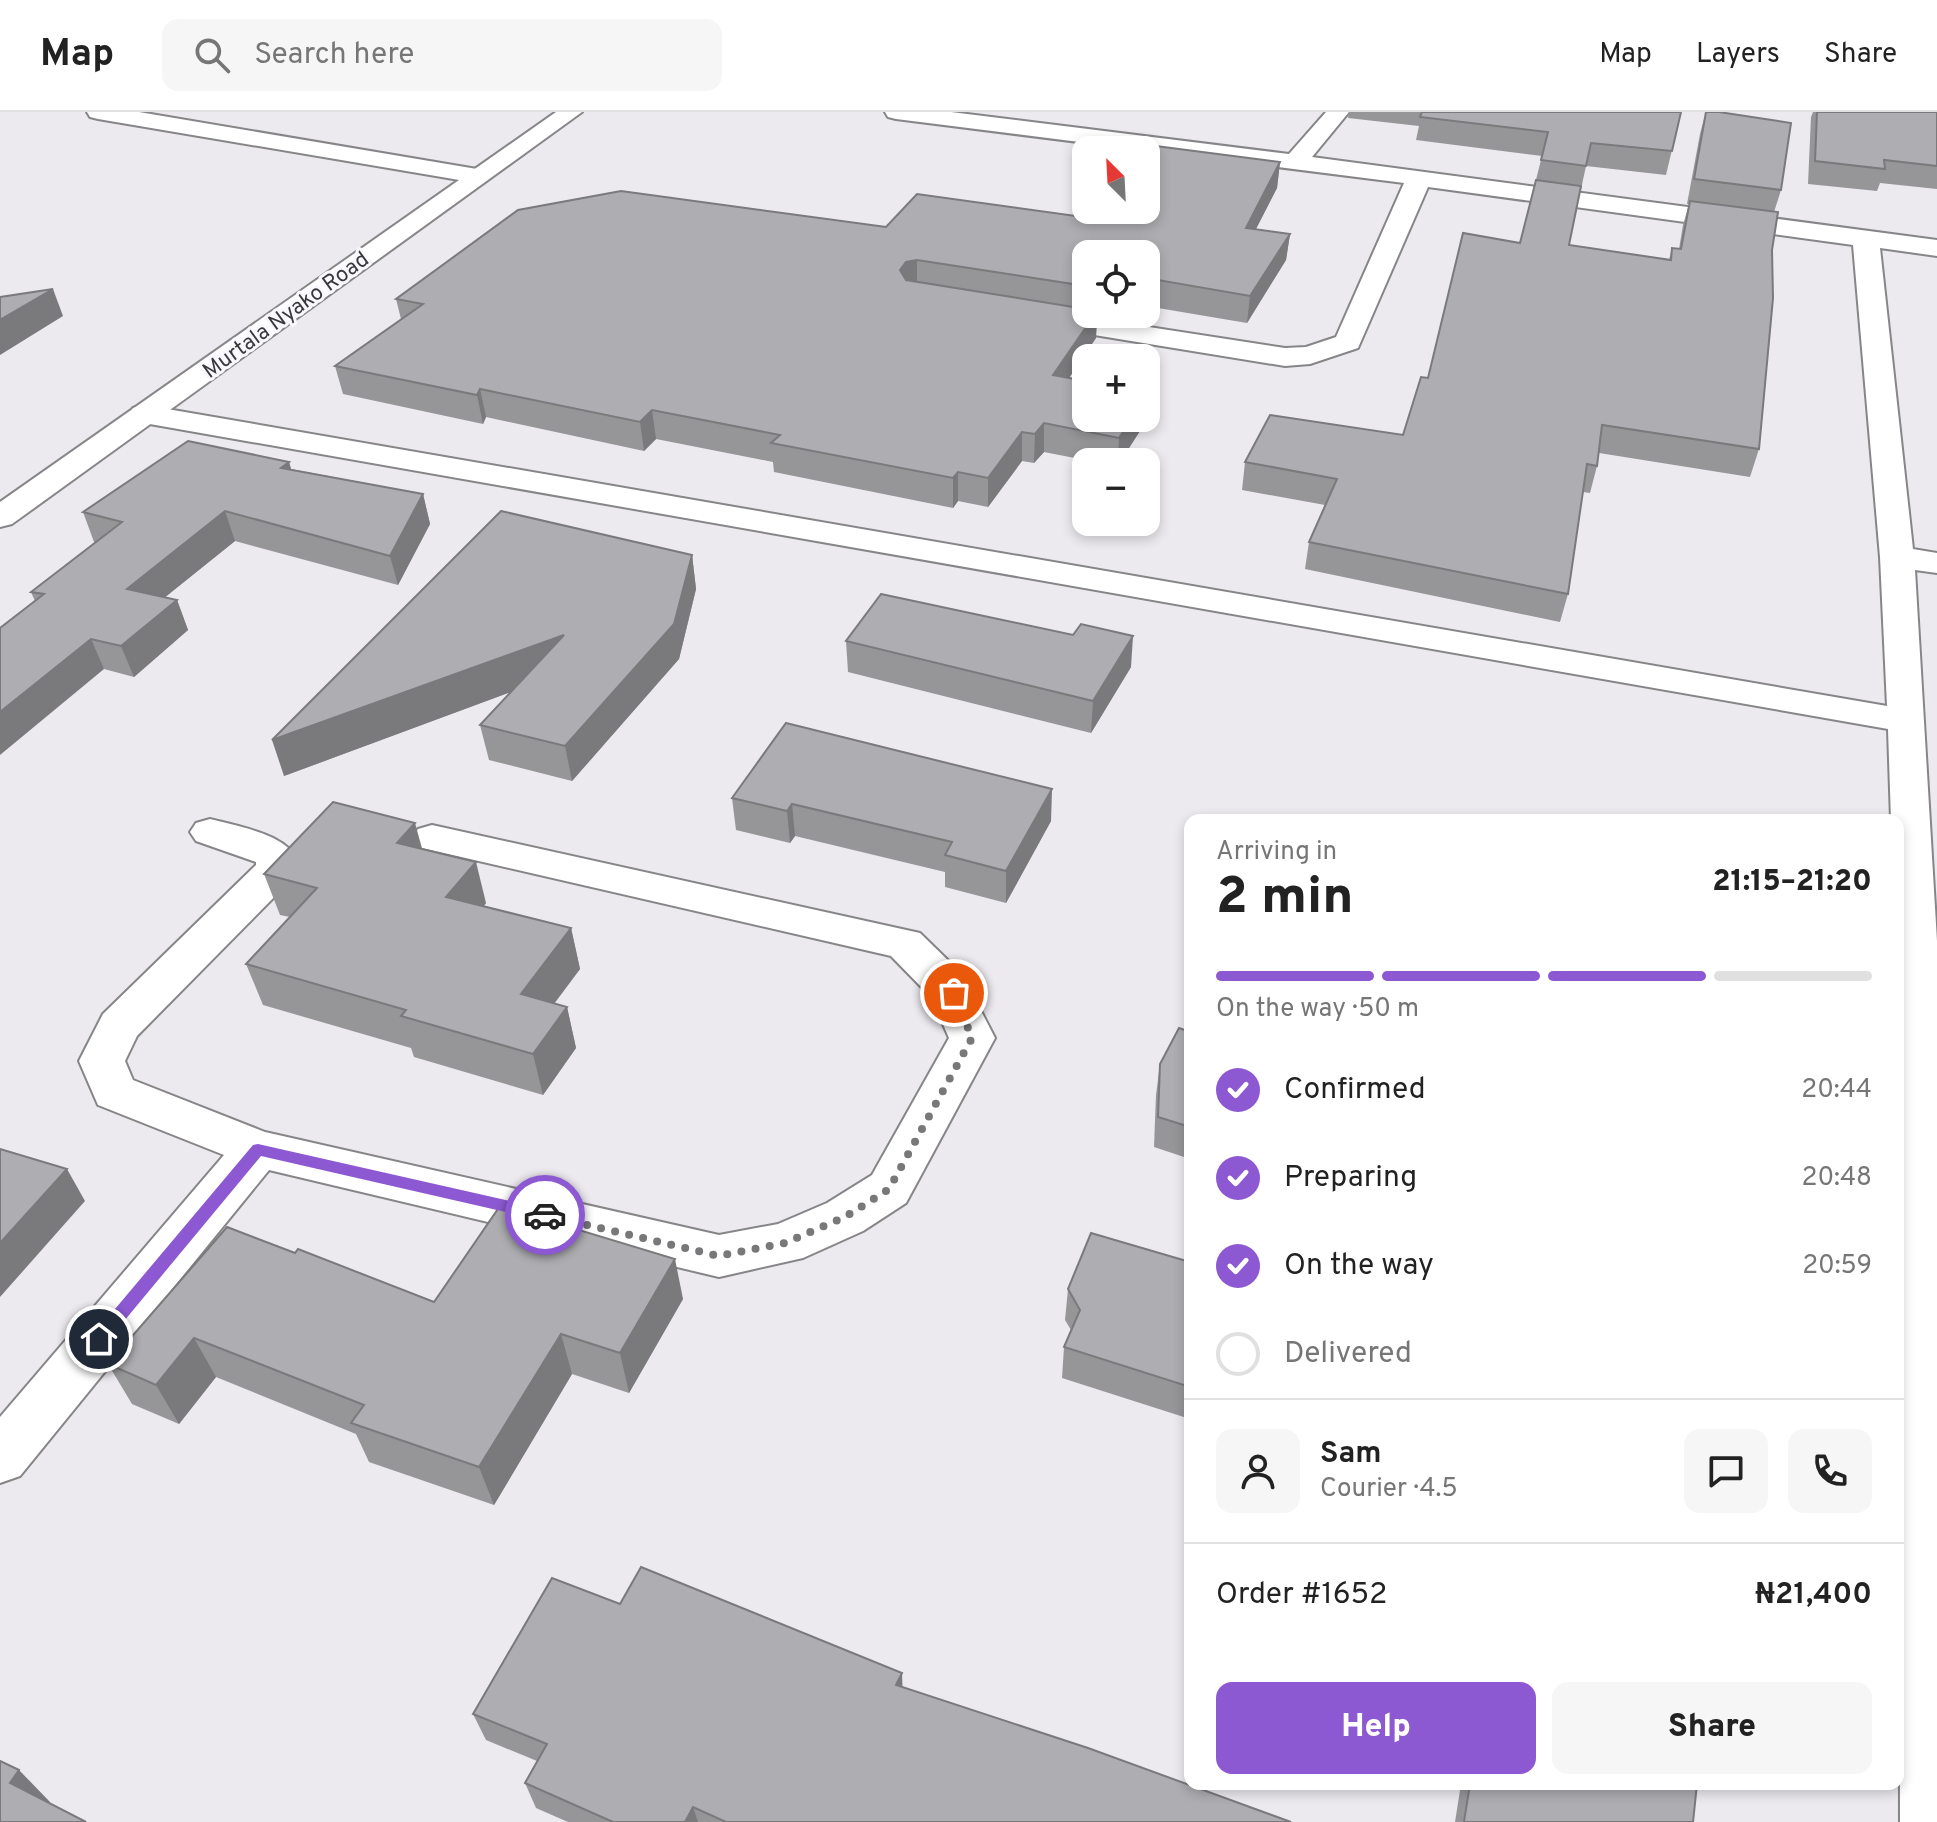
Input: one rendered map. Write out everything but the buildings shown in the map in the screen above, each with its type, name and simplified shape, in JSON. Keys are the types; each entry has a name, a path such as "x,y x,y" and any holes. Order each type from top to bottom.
{"street":[{"path":"98,112 477,176"},
{"name":"Murtala Nyako Road","path":"0,517 571,112"},
{"path":"896,112 1937,248"},
{"path":"1295,162 1338,112"},
{"path":"1009,313 1285,357 1334,349 1348,342 1419,178"},
{"path":"1866,239 1917,560 1907,721 1931,1198 1933,1822"},
{"path":"144,414 1907,721"},
{"path":"210,832 272,853 277,860 277,869 119,1026 102,1061 115,1092 258,1149 719,1256 785,1243 845,1217 889,1189 972,1038 954,993 929,964 905,944 432,838"},
{"path":"0,1458 258,1149"}],"way so far":[{"path":"545,1215 719,1256 785,1243 845,1217 889,1189 972,1038 954,993"}],"route":[{"path":"99,1339 258,1149 545,1215"}]}
